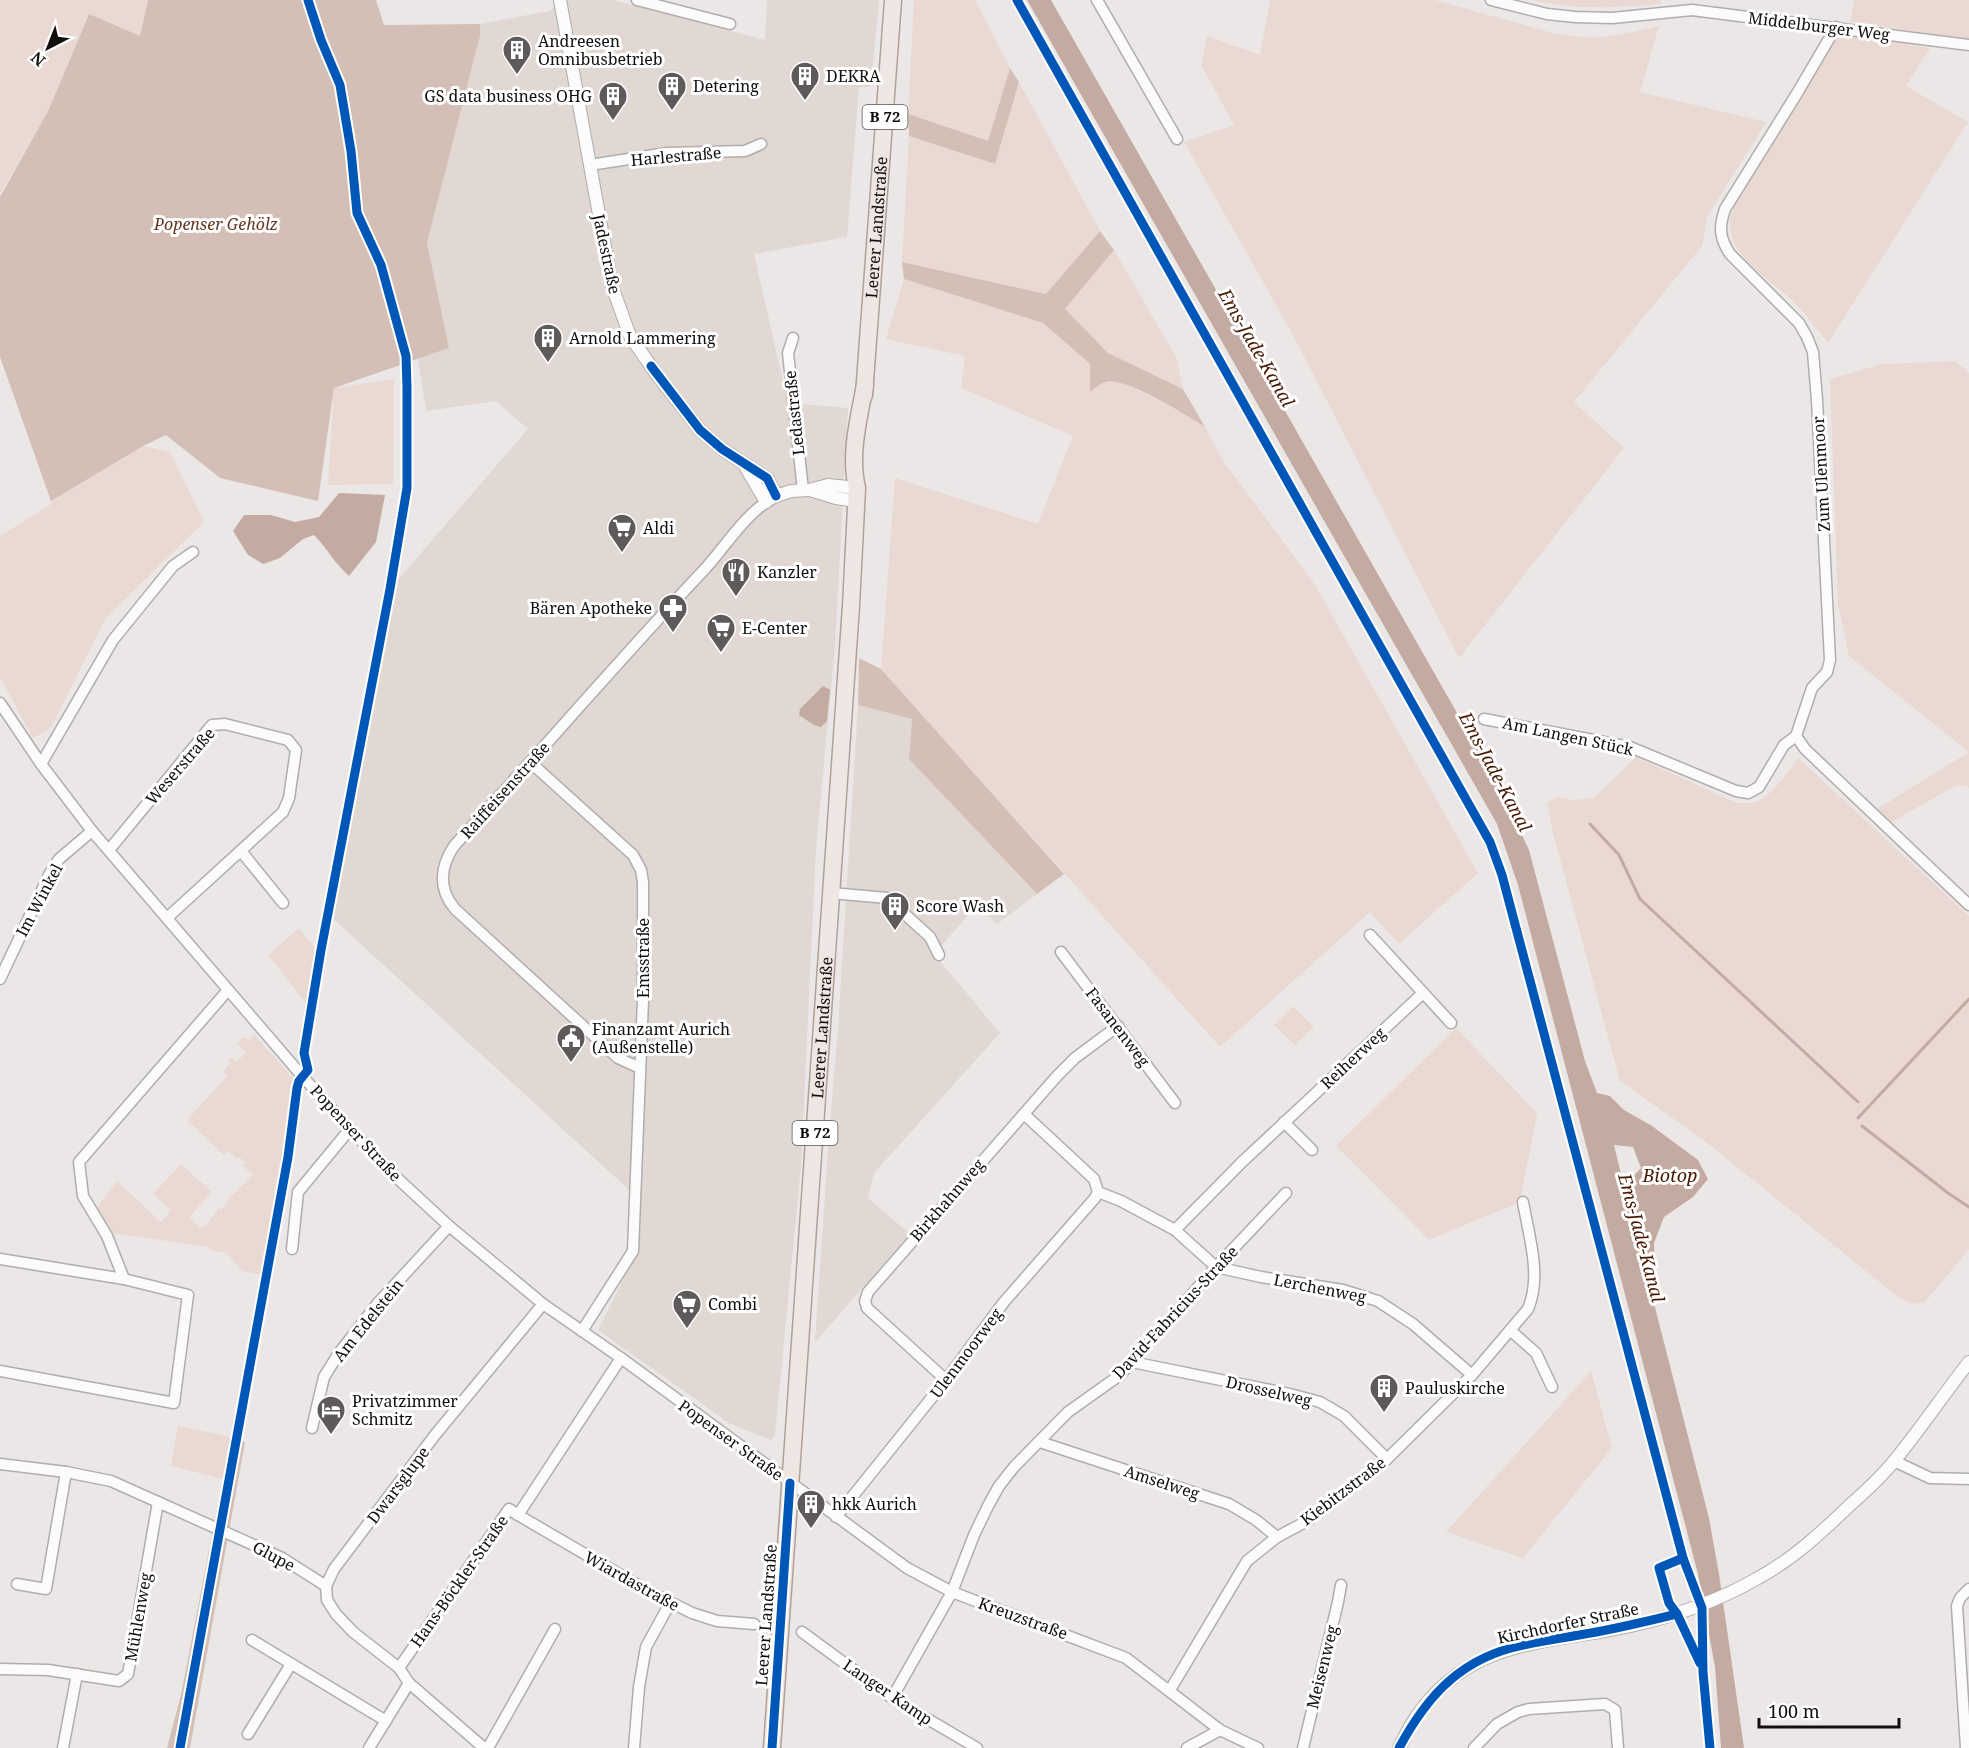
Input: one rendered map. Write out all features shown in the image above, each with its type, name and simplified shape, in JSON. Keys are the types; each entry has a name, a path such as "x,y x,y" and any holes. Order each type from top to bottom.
{"main road":[{"name":"Leerer Landstraße","path":"772,1748 829,941 856,494 861,475 864,446 865,384 893,0"}],"street":[{"name":"Jadestraße","path":"560,0 612,286 630,336 700,430 744,464 771,499"},
{"path":"637,0 730,24"},
{"path":"1097,0 1177,140"},
{"name":"Middelburger Weg","path":"1491,0 1547,14 1575,18 1612,18 1692,10 1969,45"},
{"name":"Zum Ulenmoor","path":"1796,736 1812,688 1827,672 1830,660 1813,352 1799,323 1730,254 1724,245 1720,224 1725,209 1836,27"},
{"name":"Harlestraße","path":"590,165 667,153 745,151 761,144"},
{"name":"Ledastraße","path":"793,338 788,353 806,490"},
{"path":"771,499 791,491 828,485 856,494"},
{"name":"Raiffeisenstraße","path":"640,1068 618,1058 455,909 445,893 443,873 448,855 454,846 752,515 771,499"},
{"path":"41,764 113,640 173,566 193,552"},
{"name":"Popenser Straße","path":"0,703 41,764 92,831 350,1130 396,1177 449,1226 543,1304 621,1358 790,1483"},
{"name":"Am Langen Stück","path":"1484,719 1630,747 1736,791 1748,793 1759,787 1784,745 1796,736"},
{"name":"Weserstraße","path":"109,850 212,725 225,724 288,740 296,750 289,798 283,812 167,918"},
{"path":"1796,736 1805,749 1969,905"},
{"name":"Emsstraße","path":"530,762 628,851 638,863 643,882 643,986 633,1251 582,1331"},
{"name":"Im Winkel","path":"0,979 50,873 59,859 92,831"},
{"path":"241,851 282,903"},
{"path":"831,893 887,898 930,938 939,955"},
{"path":"1370,935 1451,1023"},
{"name":"Fasanenweg","path":"1061,952 1175,1103"},
{"path":"124,1279 106,1236 83,1196 79,1162 228,990"},
{"name":"Reiherweg","path":"1175,1230 1220,1183 1423,993"},
{"name":"Birkhahnweg","path":"946,1380 867,1308 865,1301 868,1292 1075,1058 1118,1026"},
{"path":"1024,1114 1094,1179 1098,1192 1121,1201 1175,1230 1216,1267"},
{"path":"1284,1122 1312,1150"},
{"path":"292,1249 298,1192 350,1130"},
{"name":"Ulenmoorweg","path":"836,1517 946,1380 1005,1302 1098,1192"},
{"name":"David-Fabricius-Straße","path":"892,1698 952,1592 974,1535 999,1486 1014,1467 1068,1412 1120,1375 1216,1267 1286,1193"},
{"name":"Kiebitzstraße","path":"1170,1690 1247,1561 1277,1537 1309,1520 1387,1459 1472,1375 1528,1309 1535,1280 1523,1202"},
{"name":"Am Edelstein","path":"312,1428 324,1377 339,1353 378,1303 449,1226"},
{"path":"0,1259 124,1279 188,1295 174,1403 0,1371"},
{"name":"Lerchenweg","path":"1216,1267 1261,1277 1343,1290 1378,1301 1413,1323 1472,1375"},
{"name":"Dwarsglupe","path":"326,1586 334,1569 435,1435 543,1304"},
{"path":"1510,1330 1536,1353 1552,1387"},
{"name":"Hans-Böckler-Straße","path":"399,1668 509,1509 518,1515 621,1358"},
{"name":"Drosselweg","path":"1132,1362 1320,1402 1344,1416 1387,1459"},
{"name":"Kirchdorfer Straße","path":"1399,1748 1413,1721 1437,1691 1465,1669 1481,1660 1513,1647 1635,1625 1677,1614 1717,1598 1782,1564 1802,1549 1894,1461 1969,1362"},
{"name":"Amselweg","path":"1040,1442 1229,1504 1256,1520 1277,1537"},
{"path":"1894,1461 1930,1478 1969,1479"},
{"name":"Glupe","path":"0,1464 66,1472 111,1481 282,1558 326,1586"},
{"path":"17,1584 46,1589 66,1472"},
{"name":"Kreuzstraße","path":"790,1483 907,1568 952,1592 1114,1652 1138,1665 1220,1730 1258,1748"},
{"name":"Mühlenweg","path":"0,1669 48,1670 119,1681 128,1674 158,1503"},
{"name":"Wiardastraße","path":"518,1515 670,1603 717,1621 754,1624"},
{"name":"Meisenweg","path":"1303,1748 1341,1585"},
{"path":"326,1586 327,1600 336,1614 353,1632 399,1668 409,1683 486,1748 555,1629"},
{"path":"1966,1748 1965,1669 1957,1606 1960,1598 1969,1589"},
{"path":"634,1748 639,1687 646,1647 670,1603"},
{"name":"Langer Kamp","path":"802,1632 892,1698 977,1748"},
{"path":"252,1640 386,1721"},
{"path":"248,1734 291,1664"},
{"path":"63,1748 77,1674"},
{"path":"369,1748 409,1683"},
{"path":"1474,1748 1497,1724 1518,1712 1540,1708 1605,1704 1615,1710 1618,1748"},
{"path":"1187,1748 1220,1730"}],"shaded area":[{"path":"0,0 148,0 140,36 88,15 49,109 0,194"},
{"path":"558,0 613,0 765,40 767,0 879,0 871,87 859,87 847,237 754,254 788,403 848,408 835,645 816,849 801,1165 775,1435 771,1440 729,1423 598,1330 637,1252 639,1199 328,914 390,589 528,429 496,401 426,411 418,359 449,348 427,243 480,36 480,24 550,11"},
{"path":"914,0 975,0 1010,68 988,142 908,114"},
{"path":"1270,0 1435,0 1556,34 1594,38 1659,26 1640,92 1766,122 1707,217 1702,246 1574,402 1624,448 1459,658 1293,335 1184,142 1234,125 1201,65 1207,36 1260,55"},
{"path":"1531,0 1661,0 1660,4 1596,7"},
{"path":"1854,0 1969,0 1969,39 1850,22"},
{"path":"1846,34 1930,48 1906,86 1968,122 1828,343 1795,303 1747,261 1733,240 1730,222 1737,201 1837,37"},
{"path":"1019,82 1100,231 1046,294 902,262 909,136 995,164"},
{"path":"1114,250 1177,359 1183,389 1108,353 1064,309"},
{"path":"904,279 1043,323 1090,364 1105,382 1122,383 1161,401 1205,427 1222,459 1315,585 1478,873 1399,944 1370,912 1220,1047 881,669 895,478 1038,524 1073,436 961,388 965,356 886,339"},
{"path":"1955,361 1969,373 1969,752 1849,656 1838,604 1830,379 1882,364"},
{"path":"394,379 393,484 328,485 334,388"},
{"path":"143,446 170,452 204,522 105,619 51,728 33,738 0,677 0,536 50,505 51,501"},
{"path":"858,705 912,719 909,759 1037,894 997,924 977,905 934,954 1000,1033 874,1173 868,1198 910,1234 815,1342 838,1028"},
{"path":"1969,752 1969,788 1965,785 1955,786 1890,823 1877,809"},
{"path":"1636,757 1736,803 1755,802 1767,795 1798,758 1969,916 1969,1249 1925,1302 1910,1304 1892,1292 1702,1139 1620,1081 1553,833 1547,803 1557,797 1572,800 1594,798"},
{"path":"299,928 318,951 309,1007 268,955"},
{"path":"1293,1006 1314,1027 1295,1045 1274,1025"},
{"path":"1456,1028 1537,1113 1520,1202 1429,1240 1336,1146"},
{"path":"254,1035 297,1082 287,1156 262,1275 243,1271 225,1252 214,1251 209,1247 112,1233 96,1208 117,1181 161,1222 171,1210 153,1194 181,1164 212,1192 189,1217 201,1229 253,1175 243,1166 246,1163 239,1157 237,1159 228,1151 224,1155 187,1120 227,1076 223,1071 230,1063 228,1061 231,1058 236,1062 246,1053 237,1043 243,1037 250,1040"},
{"path":"1591,1371 1612,1448 1523,1558 1446,1532"},
{"path":"178,1426 231,1437 223,1479 171,1466"}],"green space":[{"name":"Popenser Gehölz","path":"148,0 376,0 384,25 480,24 480,36 427,243 449,348 334,388 318,501 220,478 166,435 143,446 51,501 0,357 0,197 49,109 89,14 140,36"},
{"path":"1010,68 1019,82 995,164 909,136 908,114 988,141"},
{"path":"1100,231 1114,250 1065,309 1108,353 1183,389 1205,427 1156,398 1128,385 1106,382 1090,392 1090,364 1043,323 904,279 902,262 1046,294"},
{"path":"859,658 881,669 1064,874 1037,894 909,759 912,719 858,705"},
{"path":"231,1437 245,1442 190,1748 167,1748 181,1695"}],"water":[{"path":"1027,0 1051,0 1502,792 1529,850 1585,1061 1597,1093 1610,1096 1624,1110 1652,1126 1698,1160 1708,1179 1693,1197 1664,1217 1654,1243 1655,1275 1650,1288 1709,1518 1744,1748 1721,1748 1715,1667 1698,1574 1518,885 1497,824","holes":["1614,1145 1633,1147 1641,1168 1624,1186"]},
{"path":"339,493 385,495 376,542 349,576 314,535 303,539 280,558 263,564 248,555 233,531 244,515 271,515 295,522 319,517"},
{"path":"823,686 830,690 827,721 821,727 799,715 800,709"}],"waterway":[{"path":"1590,824 1619,855 1640,899 1858,1102"},
{"path":"1858,1118 1969,999"},
{"path":"1862,1126 1969,1207"}],"cycle path":[{"path":"180,1748 288,1157 297,1088 299,1081 308,1070 304,1053 321,950 407,488 406,356 381,265 357,213 351,151 340,85 321,40 308,0"},
{"path":"1017,0 1490,842 1502,875 1683,1558 1702,1608 1703,1672 1710,1748"},
{"path":"651,366 700,430 722,449 767,478 776,496"},
{"path":"772,1748 790,1483"},
{"path":"1683,1558 1659,1568 1669,1603 1677,1614 1700,1663"},
{"path":"1399,1748 1431,1699 1458,1674 1474,1663 1511,1648 1604,1631 1677,1614"}],"place":[{"name":"Andreesen Omnibusbetrieb","path":"517,76"},
{"name":"DEKRA","path":"805,102"},
{"name":"Detering","path":"672,112"},
{"name":"GS data business OHG","path":"613,122"},
{"name":"Arnold Lammering","path":"548,364"},
{"name":"Aldi","path":"622,554"},
{"name":"Kanzler","path":"736,598"},
{"name":"Bären Apotheke","path":"673,634"},
{"name":"E-Center","path":"721,654"},
{"name":"Score Wash","path":"895,932"},
{"name":"Finanzamt Aurich (Außenstelle)","path":"571,1064"},
{"name":"Combi","path":"687,1330"},
{"name":"Pauluskirche","path":"1384,1414"},
{"name":"Privatzimmer Schmitz","path":"331,1436"},
{"name":"hkk Aurich","path":"811,1530"}],"water label":[{"name":"Ems-Jade-Kanal","path":"1256,348"},
{"name":"Ems-Jade-Kanal","path":"1495,772"},
{"name":"Biotop","path":"1670,1176"},
{"name":"Ems-Jade-Kanal","path":"1641,1238"}]}
